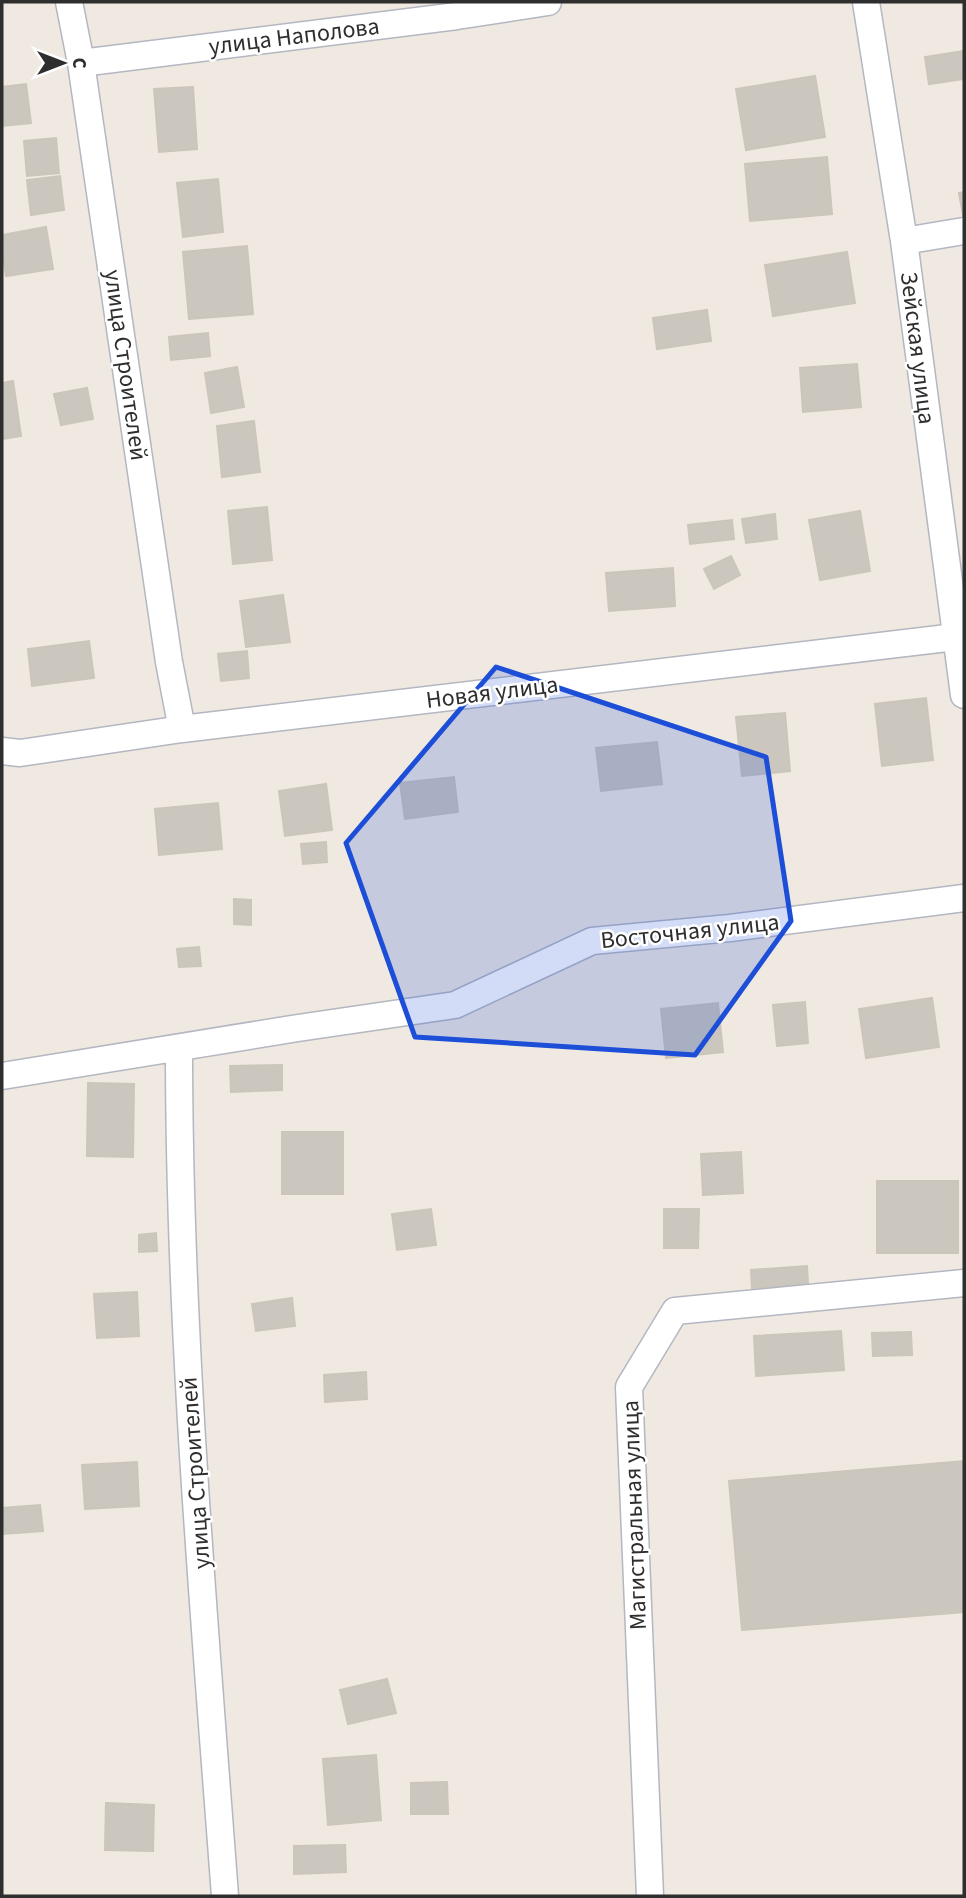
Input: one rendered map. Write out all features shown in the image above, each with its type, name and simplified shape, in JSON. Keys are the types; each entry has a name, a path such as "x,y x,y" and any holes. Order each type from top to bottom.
{"street":[{"name":"улица Строителей","path":"69,2 81,63 169,662 182,729"},
{"name":"улица Наполова","path":"81,63 456,9 548,2"},
{"name":"Зейская улица","path":"866,2 904,240 960,637 964,695"},
{"path":"904,240 964,231"},
{"name":"Новая улица","path":"11,752 182,729 960,637"},
{"name":"Восточная улица","path":"2,1076 455,1005 592,941 730,928 964,898"},
{"name":"улица Строителей","path":"179,1049 179,1164 191,1433 225,1896"},
{"name":"Магистральная улица","path":"650,1896 629,1387 675,1311 964,1283"}],"highlighted area":[{"path":"496,667 766,757 791,921 695,1055 415,1037 346,843"}],"building":[{"path":"964,51 964,79 929,84 925,57"},
{"path":"815,76 825,137 746,150 736,89"},
{"path":"26,84 31,123 2,126 2,87"},
{"path":"193,87 197,149 159,152 154,89"},
{"path":"56,138 59,173 27,176 24,141"},
{"path":"827,157 832,214 750,221 745,164"},
{"path":"60,176 64,210 31,215 27,180"},
{"path":"218,179 223,232 183,237 177,183"},
{"path":"964,192 964,221 959,193"},
{"path":"46,227 53,269 6,276 2,235"},
{"path":"247,246 253,314 189,319 183,252"},
{"path":"847,252 855,303 773,316 765,265"},
{"path":"707,310 711,341 657,349 653,318"},
{"path":"208,333 210,356 171,360 169,337"},
{"path":"857,364 861,407 803,412 800,368"},
{"path":"237,367 244,407 211,413 205,373"},
{"path":"13,381 21,436 2,439 2,383"},
{"path":"87,388 93,419 61,425 54,394"},
{"path":"254,421 260,472 222,477 217,426"},
{"path":"267,507 272,560 233,564 228,511"},
{"path":"860,511 870,571 820,580 809,520"},
{"path":"775,514 777,539 746,543 742,519"},
{"path":"732,520 734,539 690,544 688,525"},
{"path":"731,556 740,575 714,589 704,569"},
{"path":"673,568 675,606 609,611 606,573"},
{"path":"283,595 290,642 246,647 240,601"},
{"path":"89,641 94,678 32,686 28,649"},
{"path":"247,651 249,678 221,681 218,654"},
{"path":"926,698 933,760 882,766 875,704"},
{"path":"785,713 790,771 742,776 736,717"},
{"path":"657,742 662,784 601,791 596,748"},
{"path":"454,777 458,812 405,819 400,783"},
{"path":"326,784 332,830 285,836 279,791"},
{"path":"218,803 222,849 159,855 155,809"},
{"path":"326,842 327,862 303,864 301,844"},
{"path":"234,899 251,900 251,925 234,924"},
{"path":"199,947 201,966 179,967 177,949"},
{"path":"932,998 939,1047 866,1058 859,1009"},
{"path":"805,1002 808,1043 777,1046 773,1005"},
{"path":"718,1003 723,1052 666,1058 661,1009"},
{"path":"282,1065 282,1090 231,1092 230,1066"},
{"path":"88,1083 134,1084 133,1157 87,1156"},
{"path":"282,1132 343,1132 343,1194 282,1194"},
{"path":"741,1152 743,1193 703,1195 701,1154"},
{"path":"877,1181 958,1181 958,1253 877,1253"},
{"path":"431,1209 436,1245 397,1250 392,1214"},
{"path":"664,1209 699,1209 698,1248 664,1248"},
{"path":"156,1233 157,1251 139,1252 139,1235"},
{"path":"807,1266 808,1284 752,1288 751,1270"},
{"path":"137,1292 139,1336 97,1338 94,1294"},
{"path":"292,1298 295,1326 256,1331 252,1304"},
{"path":"841,1331 844,1370 756,1376 754,1336"},
{"path":"911,1332 912,1355 873,1356 872,1333"},
{"path":"366,1372 367,1399 325,1402 324,1375"},
{"path":"964,1461 964,1612 742,1630 729,1481"},
{"path":"137,1462 139,1506 85,1509 82,1465"},
{"path":"40,1505 43,1531 2,1534 2,1508"},
{"path":"387,1679 396,1713 348,1724 340,1690"},
{"path":"376,1755 381,1820 328,1825 323,1759"},
{"path":"447,1782 448,1814 411,1814 411,1783"},
{"path":"106,1803 154,1805 153,1851 105,1850"},
{"path":"345,1845 346,1872 294,1874 294,1846"}]}
